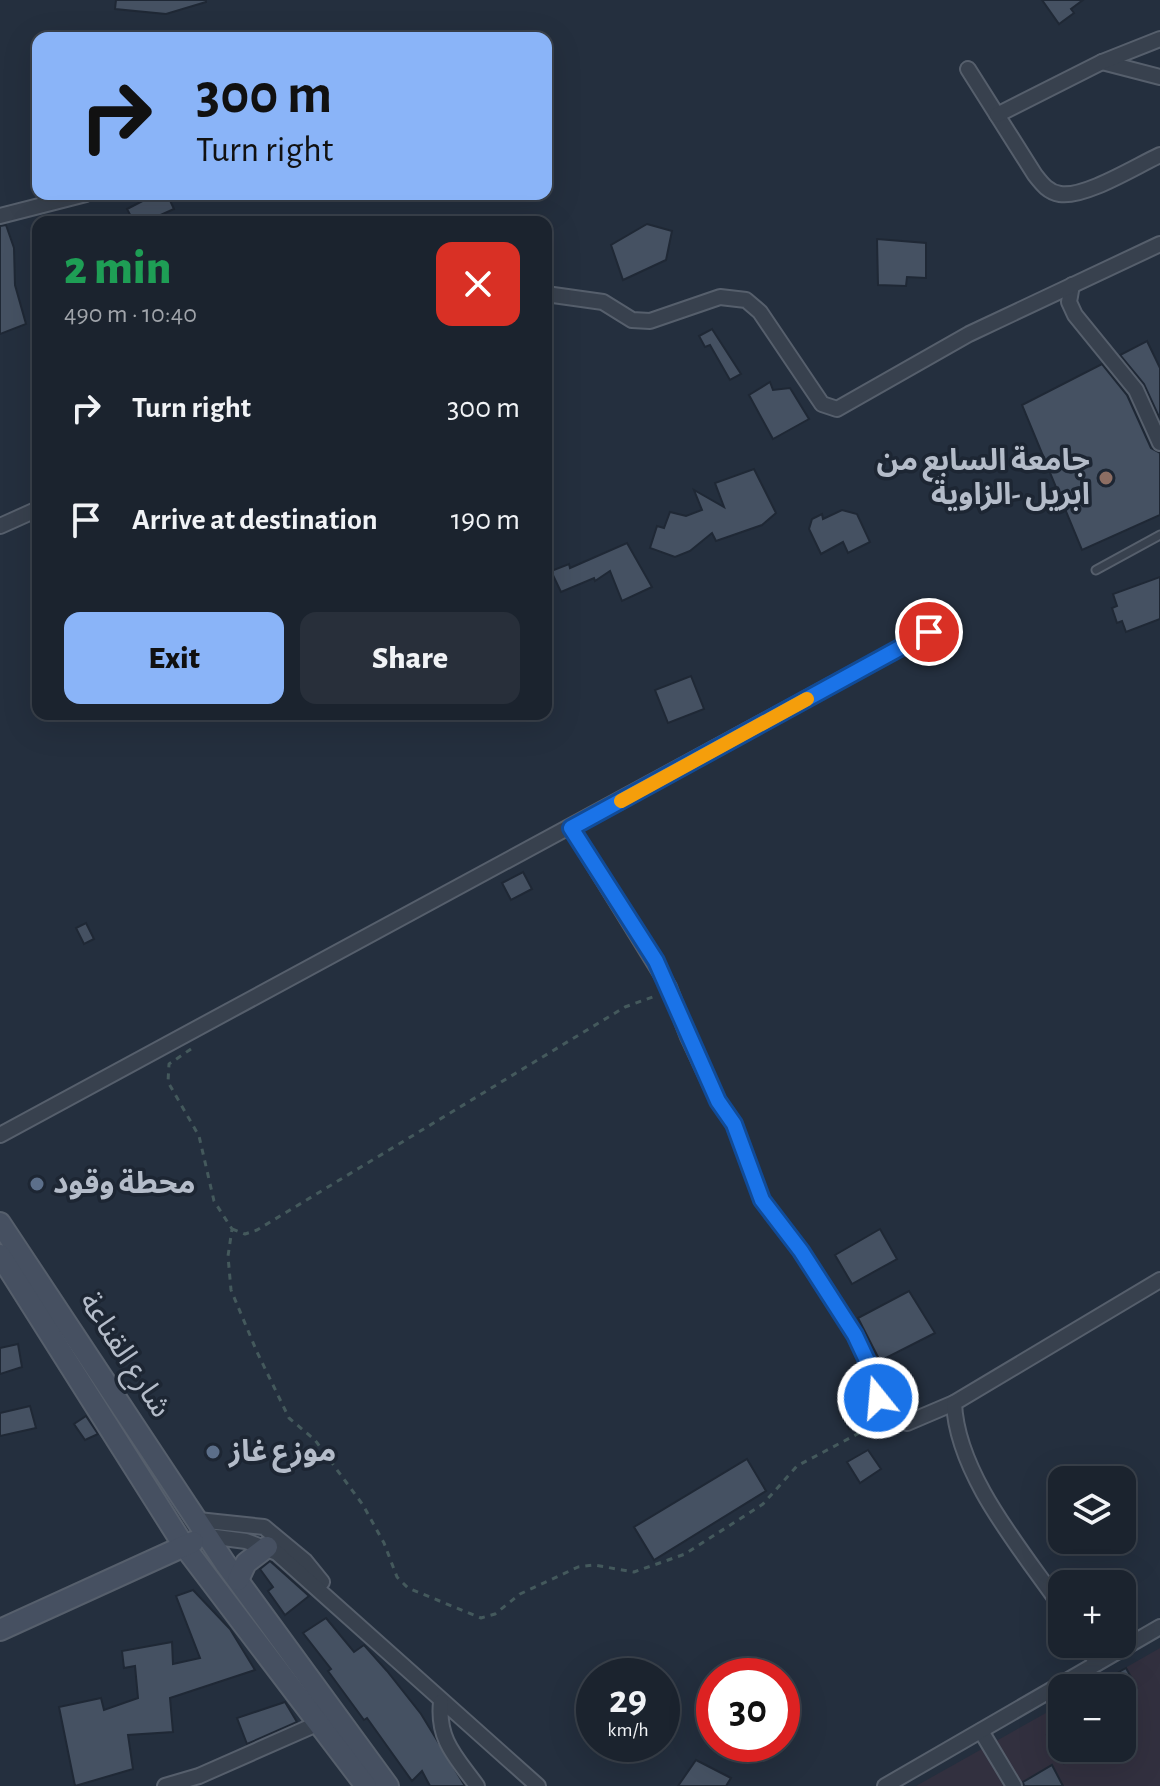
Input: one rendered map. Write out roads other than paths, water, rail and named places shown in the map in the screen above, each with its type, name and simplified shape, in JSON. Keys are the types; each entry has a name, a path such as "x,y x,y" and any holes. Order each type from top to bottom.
{"main road":[{"name":"شارع القناعة","path":"0,1223 238,1580 388,1786"},
{"name":"شارع القناعة","path":"0,1255 179,1538 366,1786"},
{"path":"0,1630 40,1609 147,1564 179,1538 203,1528"},
{"path":"238,1580 246,1563 267,1547"}],"street":[{"path":"997,115 1102,62 1160,39"},
{"path":"1102,62 1160,77"},
{"path":"968,69 1041,182 1058,194 1076,194 1160,155"},
{"path":"0,216 63,200"},
{"path":"552,295 603,302 632,320 650,321 720,297 746,300 760,312 822,404 837,409 969,334 1072,285 1159,249"},
{"path":"1072,285 1069,302 1075,315 1136,390 1160,443"},
{"path":"0,526 32,512"},
{"path":"0,1135 929,632"},
{"path":"571,828 656,961 718,1101 734,1124 762,1200 801,1251 855,1335 870,1367 878,1398 890,1416 907,1423 954,1403 1160,1280"},
{"path":"954,1403 955,1422 965,1456 1019,1547 1048,1588"},
{"path":"203,1528 255,1523 270,1530 305,1561 352,1620"},
{"path":"203,1528 267,1547 292,1564 441,1702 538,1786"},
{"path":"885,1786 1160,1627"},
{"path":"1094,1658 1097,1663"},
{"path":"441,1702 439,1723 446,1743 477,1786"},
{"path":"165,1786 200,1781 319,1723"},
{"path":"981,1731 1014,1786"}],"lane":[{"path":"1096,570 1160,535"}],"place":[{"name":"جامعة السابع من ابريل -الزاوية","path":"1106,478"},
{"name":"محطة وقود","path":"37,1184"},
{"name":"موزع غاز","path":"213,1452"}]}
